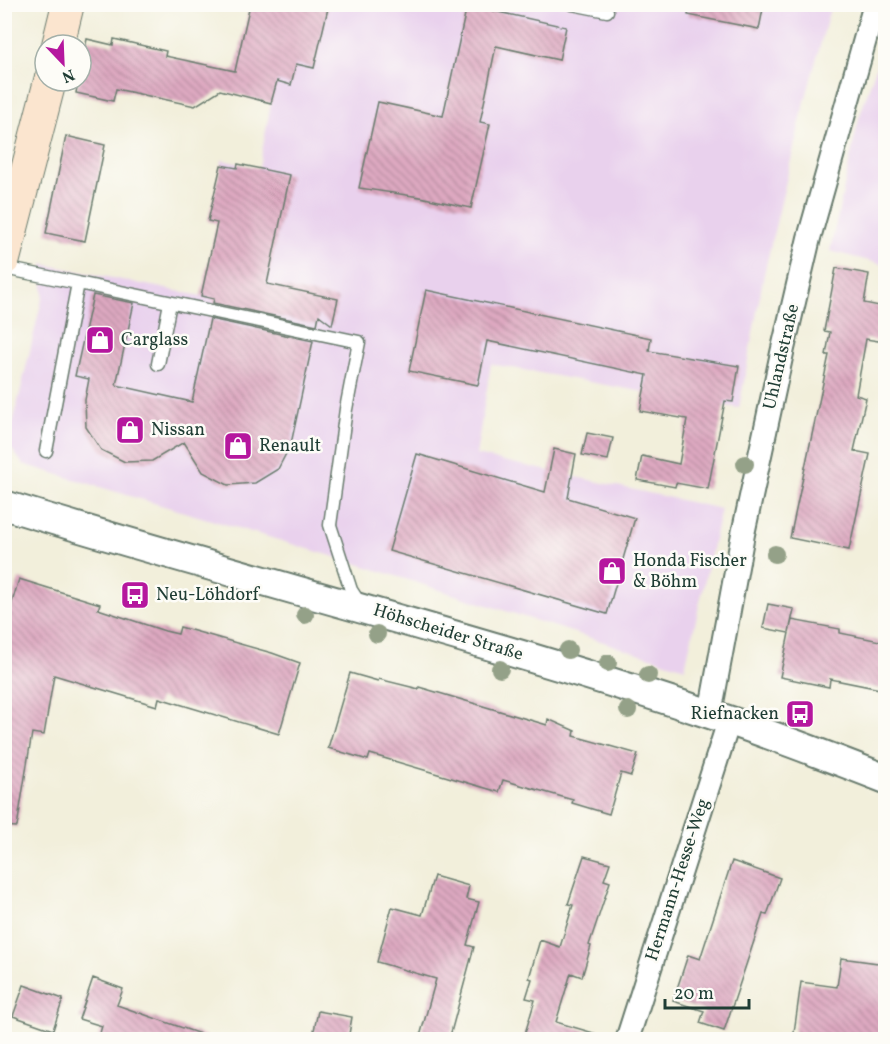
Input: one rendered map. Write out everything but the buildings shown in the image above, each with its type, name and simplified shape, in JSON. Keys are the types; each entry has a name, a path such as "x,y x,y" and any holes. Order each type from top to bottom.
{"main road":[{"path":"61,33 68,4"},
{"path":"4,259 47,93"}],"street":[{"name":"Uhlandstraße","path":"720,717 742,534 809,238 875,4"},
{"name":"Höhscheider Straße","path":"4,505 362,607 720,717 885,779"},
{"name":"Hermann-Hesse-Weg","path":"627,1040 720,717"}],"lane":[{"path":"572,4 607,11"},
{"path":"4,268 358,342 330,525 351,590 362,607"},
{"path":"46,451 78,283"},
{"path":"158,364 170,303"}],"shaded area":[{"path":"250,5 831,5 805,101 764,274 739,408 491,364 476,455 721,509 685,668 355,563 23,464 8,444 43,295 43,264 201,296 217,223 208,221 222,160 259,168 271,103 246,97 250,76 235,72"},
{"path":"885,40 885,265 830,251 859,118"}],"place":[{"name":"Carglass","path":"100,340"},
{"name":"Nissan","path":"130,430"},
{"name":"Renault","path":"238,446"},
{"name":"Honda Fischer & Böhm","path":"612,571"},
{"name":"Neu-Löhdorf","path":"135,595"},
{"name":"Riefnacken","path":"800,714"}]}
